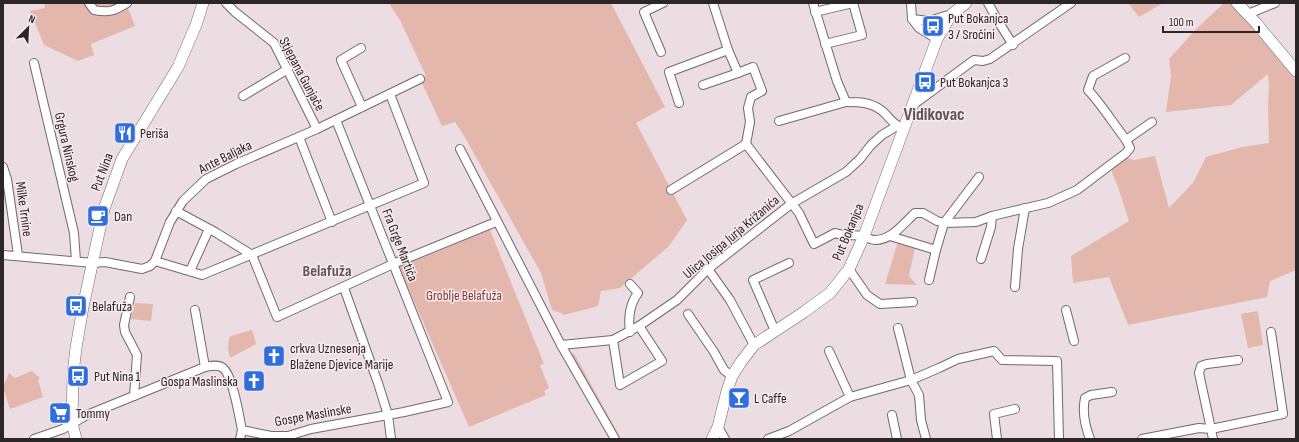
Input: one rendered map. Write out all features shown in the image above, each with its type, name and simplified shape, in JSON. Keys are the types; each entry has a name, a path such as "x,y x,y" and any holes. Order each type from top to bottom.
{"main road":[{"name":"Put Nina","path":"76,439 72,423 73,373 76,348 83,307 104,209 122,159 178,67 196,25 203,3"},
{"name":"Put Bokanjca","path":"712,439 718,427 732,376 754,345 804,312 830,292 849,269 864,236 900,127 913,104 937,39 951,15 966,3"},
{"path":"1237,3 1296,71"}],"street":[{"path":"89,3 94,10 105,12 114,10 127,3"},
{"name":"Stjepana Gunjače","path":"226,3 274,43 317,129"},
{"path":"661,52 644,12 663,3"},
{"path":"713,3 728,50 738,73"},
{"path":"812,3 837,81 846,102"},
{"path":"815,12 853,3 862,35 825,44"},
{"path":"911,3 912,19 919,28 937,39"},
{"path":"988,3 1013,45"},
{"path":"913,104 974,60 983,61 990,59 1013,45 1071,3"},
{"path":"1248,14 1275,3"},
{"path":"912,19 929,21 951,15"},
{"path":"361,48 341,60 362,107"},
{"path":"679,103 669,72 728,50"},
{"path":"703,85 753,67 762,90 751,97 748,108 750,122 746,144 799,213 814,244 835,233 842,236 864,236 872,240 882,240 890,236 916,213 923,213 937,221 944,223 976,222 992,216 1048,204 1077,190 1126,154 1130,148 1126,140 1098,100 1088,90 1093,76 1125,58"},
{"name":"Grgura Ninskog","path":"34,63 74,233 76,261"},
{"path":"243,96 288,69"},
{"name":"Ante Baljaka","path":"155,261 170,222 176,211 183,201 206,179 236,164 317,129 420,79"},
{"path":"3,255 18,255 93,263 105,262 142,268 150,266 155,261 202,275 424,184 390,94"},
{"path":"779,121 846,102 867,103 882,110 900,127"},
{"name":"Fra Grge Martića","path":"336,120 448,402"},
{"path":"1126,140 1152,122"},
{"name":"Ulica Josipa Jurja Križanića","path":"561,345 613,340 630,332 677,300 708,269 791,204 846,172 882,135 900,127"},
{"path":"299,137 332,222"},
{"path":"671,190 746,144"},
{"path":"460,149 496,222 561,345 615,439"},
{"name":"Milke Trnine","path":"3,166 7,179 18,255"},
{"path":"929,280 944,223 979,177"},
{"path":"1015,287 1018,249 1025,208"},
{"path":"176,211 252,255 277,317 344,288 393,264 496,222"},
{"path":"981,259 991,227 992,216"},
{"path":"190,271 209,229"},
{"path":"890,236 936,250"},
{"path":"775,331 753,280 789,263"},
{"path":"708,269 730,300 754,345"},
{"path":"849,269 867,295 880,304 913,302"},
{"path":"630,284 638,293 633,300 630,311 628,322 630,332"},
{"path":"344,288 388,415 391,439"},
{"path":"130,297 124,325 125,332 137,355 134,396"},
{"path":"195,310 204,367"},
{"path":"1066,310 1074,342"},
{"path":"688,314 714,352 724,370 732,376"},
{"path":"613,340 620,385 662,361 639,326"},
{"path":"898,328 911,380 919,394 921,420 926,439"},
{"path":"1142,439 1199,428 1211,429 1283,414 1271,332"},
{"path":"829,351 850,397"},
{"path":"768,439 789,431 850,397 911,380 938,369 958,358 994,351 1002,360 1057,361 1059,439"},
{"path":"1213,439 1200,380 1199,373 1201,366 1238,360"},
{"path":"34,439 63,429 86,415 204,367 216,366 222,367 230,380 242,430 240,439"},
{"path":"1090,439 1086,428 1083,405 1085,398 1091,395 1112,392"},
{"name":"Gospe Maslinske","path":"242,430 271,436 288,436 311,428 388,415 448,402"},
{"path":"997,439 994,414 1015,409"},
{"path":"892,415 896,439"},
{"path":"718,427 725,439"}],"green space":[{"path":"44,3 126,3 135,26 91,44 94,55 78,61 44,45 30,11 45,8"},
{"path":"389,3 611,3 665,107 636,123 687,220 669,246 620,288 601,291 598,306 564,315 552,310 541,273 463,134 455,122 442,126 420,79 426,76 401,22"},
{"path":"1128,3 1163,3 1139,17"},
{"path":"1224,3 1237,3 1296,71 1296,270 1270,281 1267,297 1128,325 1109,277 1073,283 1071,256 1129,221 1112,173 1112,167 1125,157 1134,160 1155,156 1169,208 1193,183 1206,157 1242,147 1269,143 1268,74 1231,105 1166,112 1171,76 1169,59 1196,29"},
{"name":"Groblje Belafuža","path":"490,230 544,364 540,365 549,388 544,391 546,395 469,427 399,267"},
{"path":"899,238 916,243 909,276 917,285 885,284"},
{"path":"135,303 153,304 151,321 131,319"},
{"path":"1258,311 1263,345 1248,348 1241,314"},
{"path":"252,330 256,344 230,358 228,349 229,338 231,336"},
{"path":"571,353 575,355 621,439 618,439 570,355"},
{"path":"32,371 40,378 38,380 43,397 10,409 3,387 9,373 15,378"}],"place":[{"name":"Put Bokanjca 3 / Sročini","path":"933,26"},
{"name":"Put Bokanjca 3","path":"925,82"},
{"name":"Periša","path":"125,133"},
{"name":"Dan","path":"98,216"},
{"name":"Belafuža","path":"76,306"},
{"name":"crkva Uznesenja Blažene Djevice Marije","path":"274,356"},
{"name":"Put Nina 1","path":"78,376"},
{"name":"Gospa Maslinska","path":"254,381"},
{"name":"L Caffe","path":"739,398"},
{"name":"Tommy","path":"60,413"}],"district":[{"name":"Vidikovac","path":"934,114"},
{"name":"Belafuža","path":"327,271"}]}
